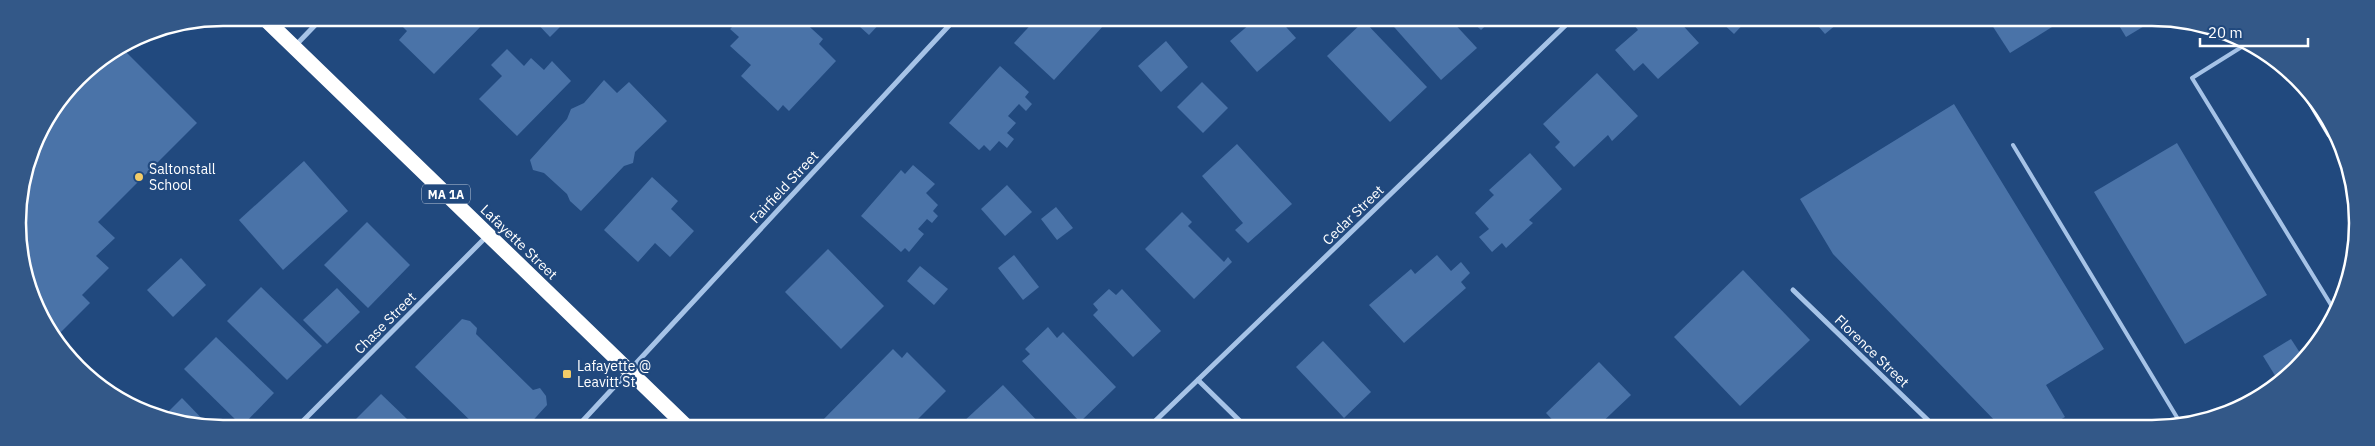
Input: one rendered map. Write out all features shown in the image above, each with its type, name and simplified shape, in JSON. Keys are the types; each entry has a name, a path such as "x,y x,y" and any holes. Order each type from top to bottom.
{"highway":[{"name":"Lafayette Street","path":"272,26 680,420"}],"street":[{"path":"294,47 314,26"},
{"name":"Fairfield Street","path":"583,420 949,26"},
{"name":"Cedar Street","path":"1156,420 1565,26"},
{"name":"Chase Street","path":"304,420 488,235"},
{"name":"Florence Street","path":"1793,290 1928,420"},
{"path":"1198,380 1238,420"}],"lane":[{"path":"2240,48 2192,78 2330,305"},
{"path":"2013,145 2177,418"}],"building":[{"path":"402,26 481,26 434,74 399,40 407,31"},
{"path":"540,26 561,26 550,37"},
{"path":"733,26 809,26 823,39 819,44 836,61 789,111 783,105 778,111 741,76 751,65 730,46 739,37 730,29"},
{"path":"859,26 877,26 869,35"},
{"path":"1030,26 1103,26 1054,80 1014,43"},
{"path":"1248,26 1285,26 1296,38 1257,72 1230,41"},
{"path":"1359,26 1369,26 1427,87 1390,122 1327,56"},
{"path":"1393,26 1457,26 1477,48 1441,80"},
{"path":"1477,26 1485,26 1481,30"},
{"path":"1635,26 1683,26 1699,43 1658,79 1643,63 1634,71 1615,50 1638,30"},
{"path":"1725,26 1741,26 1734,34"},
{"path":"1818,26 1835,26 1825,34"},
{"path":"1993,26 2051,26 2052,27 2010,53"},
{"path":"2119,26 2144,26 2126,37"},
{"path":"1166,41 1188,67 1161,92 1138,66"},
{"path":"507,49 524,66 531,58 544,70 552,61 571,81 517,136 479,99 502,76 491,65"},
{"path":"126,52 197,123 98,222 115,238 96,256 109,268 82,295 90,303 60,333 41,298 33,274 28,249 26,223 28,197 33,172 41,148 59,114 75,93 93,75"},
{"path":"1000,66 1029,92 1025,97 1032,104 1026,111 1019,104 1008,116 1016,123 1007,133 1014,139 1007,148 999,141 990,151 984,145 979,150 949,123"},
{"path":"1597,73 1638,116 1612,141 1608,135 1574,167 1555,147 1560,142 1543,124"},
{"path":"604,80 617,93 629,82 667,121 635,152 633,163 624,166 581,211 570,201 567,194 544,173 533,170 530,160 567,119 571,109 584,103"},
{"path":"1202,82 1228,108 1203,133 1177,107"},
{"path":"1954,104 2104,349 2046,385 2065,417 2060,420 1994,420 1833,254 1800,199"},
{"path":"2177,143 2267,295 2185,344 2094,192"},
{"path":"1237,144 1292,204 1248,243 1235,230 1243,223 1202,176"},
{"path":"1530,153 1562,189 1529,220 1533,223 1506,248 1502,243 1492,252 1479,237 1489,229 1475,213 1494,195 1489,190"},
{"path":"304,161 348,211 283,270 239,220"},
{"path":"913,165 935,184 926,193 938,205 933,211 938,216 932,223 927,219 918,229 924,234 909,252 905,248 901,252 861,216 901,170 905,174"},
{"path":"652,177 678,201 671,209 694,231 670,257 655,243 638,262 604,230"},
{"path":"1007,185 1032,212 1005,236 981,209"},
{"path":"1056,207 1073,228 1057,240 1041,219"},
{"path":"1182,212 1192,222 1188,226 1224,262 1228,257 1232,262 1194,299 1145,249"},
{"path":"367,222 410,265 368,308 324,265"},
{"path":"828,249 884,306 841,349 785,292"},
{"path":"1014,255 1039,287 1023,300 998,268"},
{"path":"1437,255 1451,271 1461,262 1470,273 1461,282 1466,288 1404,343 1369,305 1411,269 1415,274"},
{"path":"181,258 206,285 173,317 147,290"},
{"path":"920,266 948,289 934,305 907,281"},
{"path":"1743,270 1810,340 1740,406 1674,337"},
{"path":"261,287 322,346 287,380 227,321"},
{"path":"337,288 360,312 327,344 303,320"},
{"path":"1109,289 1116,295 1122,289 1161,331 1133,357 1093,315 1098,310 1093,304"},
{"path":"462,319 470,321 477,328 476,334 533,390 540,388 546,396 547,405 533,420 470,420 415,367"},
{"path":"1048,327 1057,338 1063,332 1116,387 1082,420 1078,420 1022,361 1030,354 1025,349"},
{"path":"216,337 274,393 248,420 236,420 184,369"},
{"path":"2291,339 2300,353 2275,376 2263,356"},
{"path":"1323,341 1371,392 1344,418 1296,367"},
{"path":"893,349 902,358 907,352 946,391 917,420 823,420"},
{"path":"1599,362 1631,395 1604,420 1553,420 1546,413"},
{"path":"1003,385 1036,420 965,420"},
{"path":"381,394 407,419 357,420"},
{"path":"182,398 202,418 185,416 168,412"}],"place":[{"name":"Saltonstall School","path":"139,177"},
{"name":"Lafayette @ Leavitt St","path":"567,374"}]}
